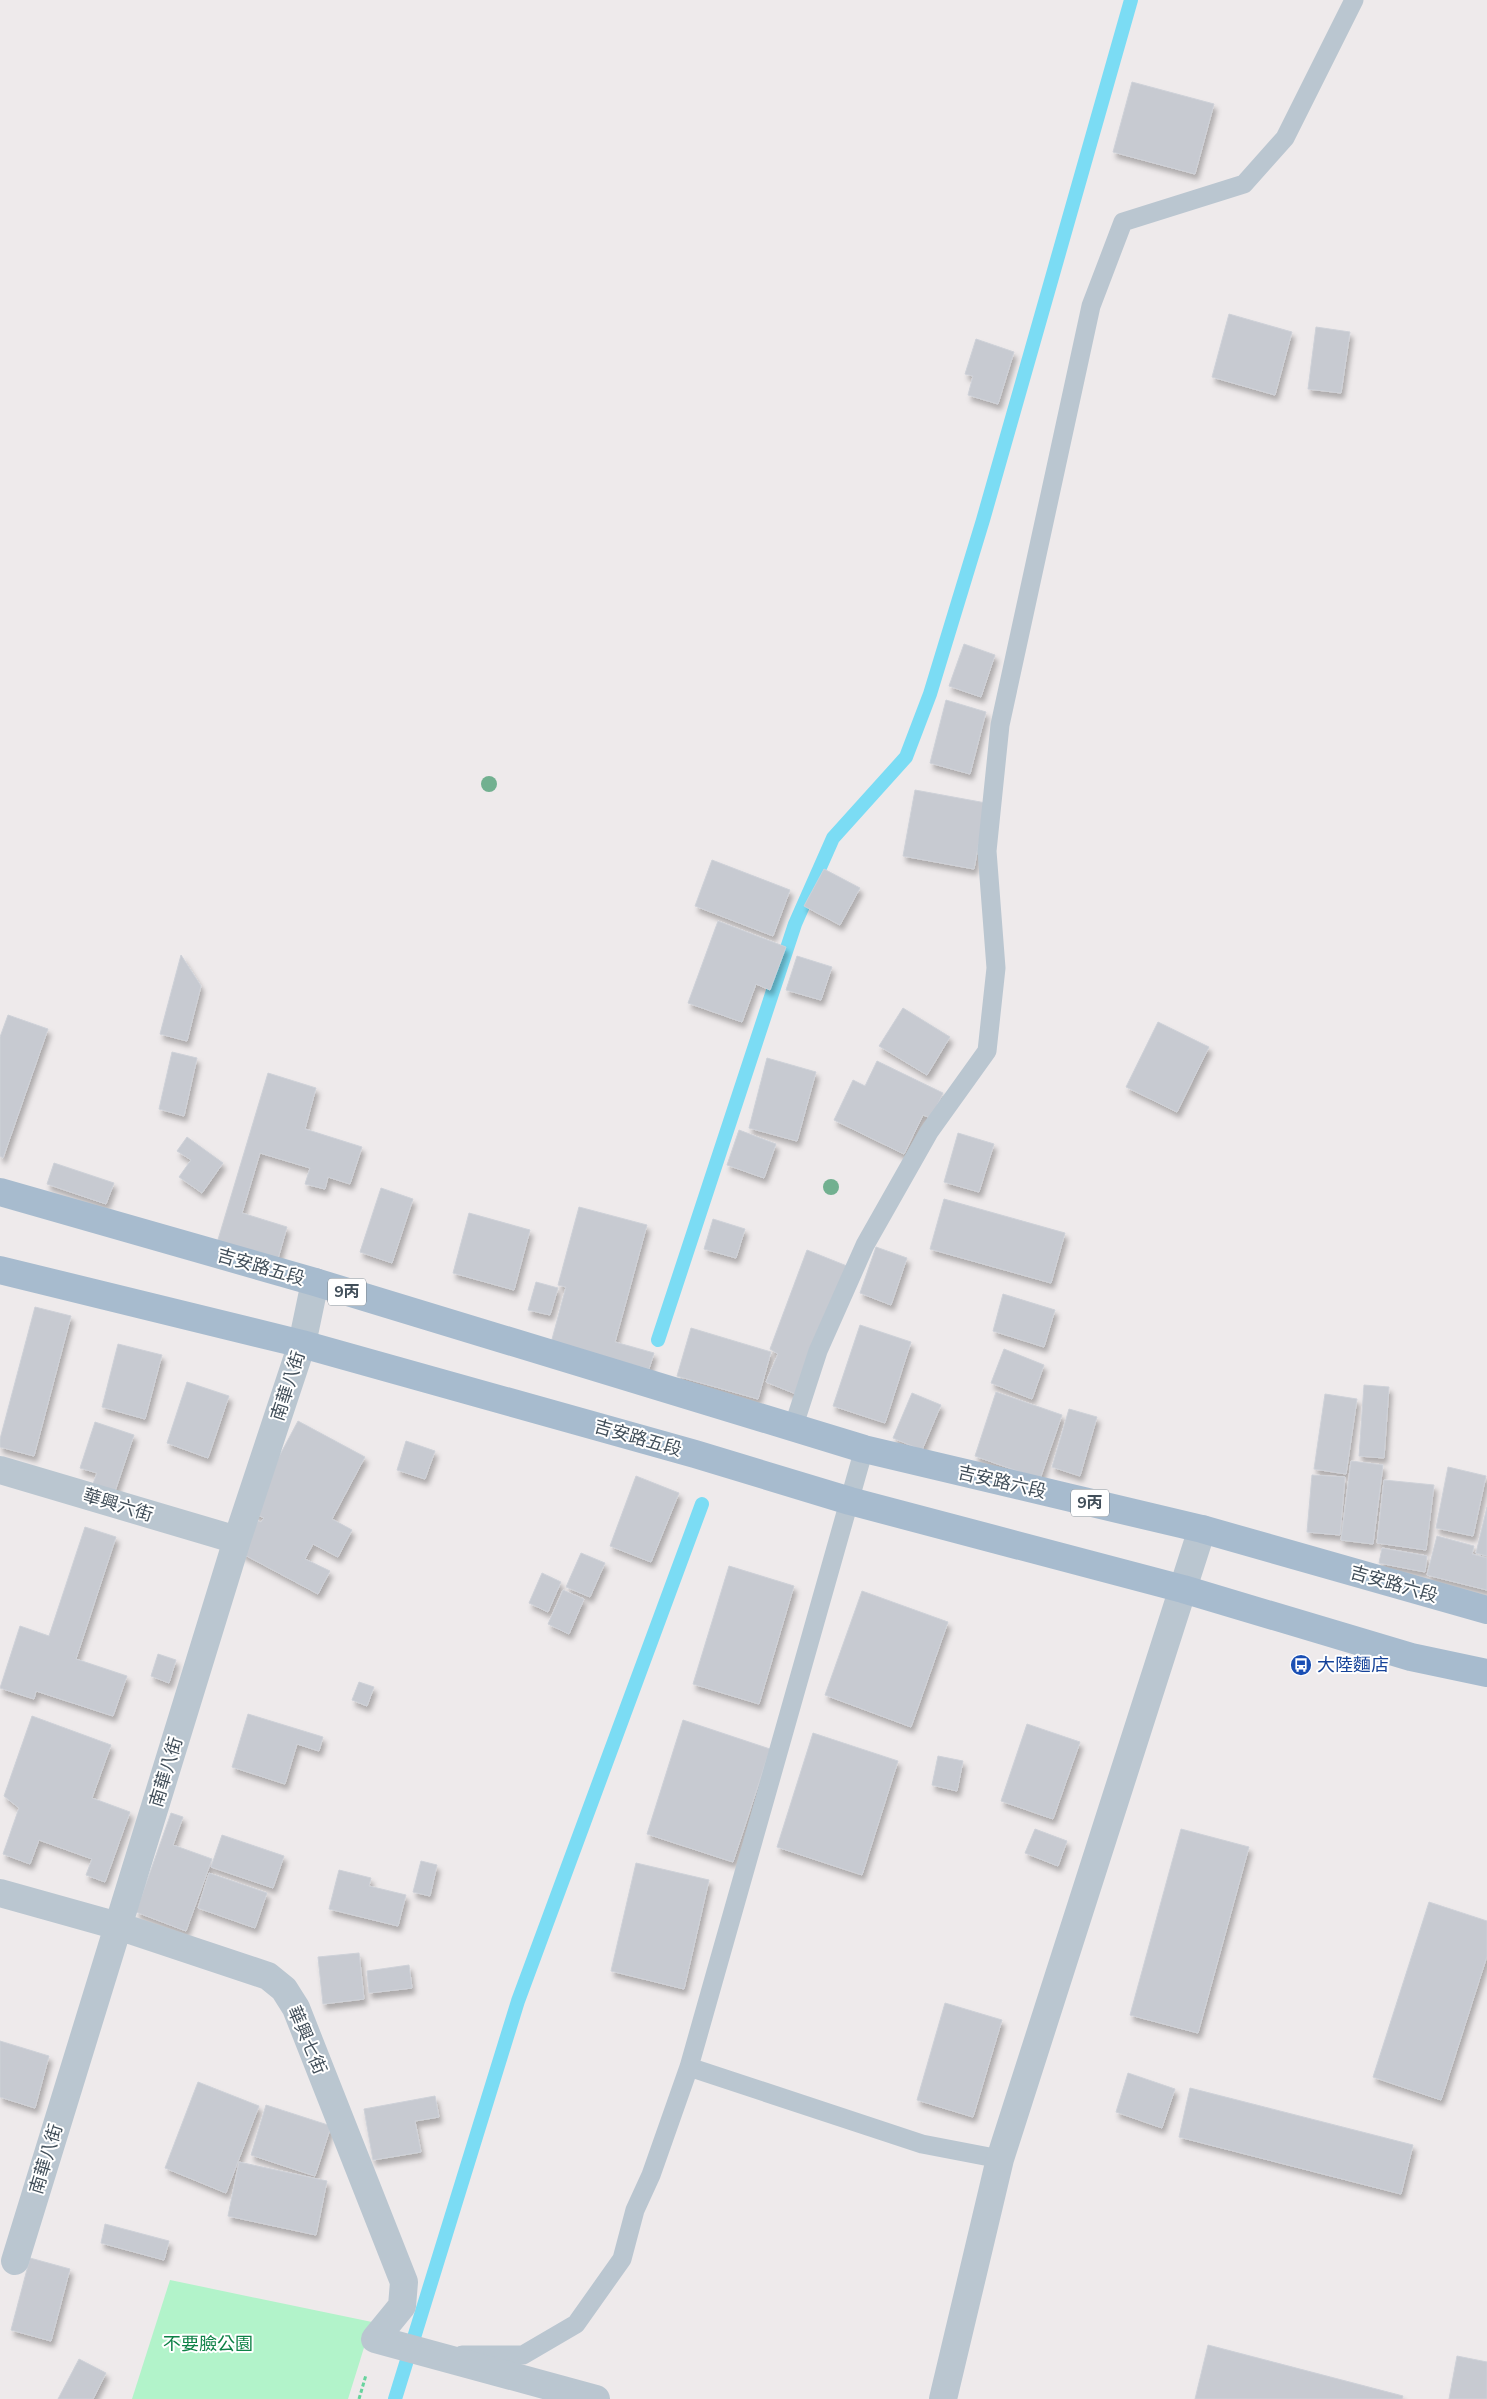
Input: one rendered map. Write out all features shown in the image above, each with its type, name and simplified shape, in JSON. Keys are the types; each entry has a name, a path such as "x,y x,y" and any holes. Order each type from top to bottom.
{"main road":[{"name":"吉安路五段","path":"0,1192 315,1282 693,1397"},
{"name":"吉安路五段","path":"0,1270 302,1344 695,1454 850,1502"},
{"name":"吉安路六段","path":"693,1397 864,1449 1202,1529 1487,1610"},
{"path":"850,1502 1183,1589 1411,1656 1487,1673"}],"street":[{"name":"南華八街","path":"15,2261 237,1540 302,1344 315,1282"},
{"name":"華興六街","path":"0,1470 237,1540"},
{"path":"943,2399 1000,2159 1202,1529"},
{"name":"華興七街","path":"0,1893 118,1926 268,1976 284,1989 296,2008 404,2282 402,2306 375,2339 438,2354"},
{"path":"438,2354 596,2399"}],"lane":[{"path":"793,1428 818,1351 865,1245 928,1132 987,1050 996,968 987,851 1000,725 1091,306 1123,222 1244,184 1285,138 1354,0"},
{"path":"438,2354 523,2355 576,2324 622,2259 635,2210 651,2175 689,2067 864,1449"},
{"path":"689,2067 922,2144 1000,2159"}],"green space":[{"name":"不要臉公園","path":"170,2280 372,2322 348,2399 132,2399"}],"building":[{"path":"1132,82 1214,104 1195,174 1113,152"},
{"path":"1229,314 1292,332 1275,395 1212,377"},
{"path":"1316,327 1350,332 1341,393 1308,389"},
{"path":"976,339 1014,352 998,404 968,395 973,376 965,374"},
{"path":"964,644 995,655 981,697 949,686"},
{"path":"946,700 986,712 970,774 930,763"},
{"path":"915,790 986,803 974,869 903,856"},
{"path":"712,860 790,890 773,936 695,906"},
{"path":"824,869 860,888 840,925 804,906"},
{"path":"718,921 786,947 770,990 756,984 742,1022 688,1003"},
{"path":"181,955 201,986 187,1041 160,1034"},
{"path":"797,956 832,967 821,1000 786,990"},
{"path":"903,1008 950,1037 927,1075 879,1046"},
{"path":"8,1015 48,1029 3,1158 0,1156 0,1037"},
{"path":"1158,1022 1209,1047 1177,1112 1126,1087"},
{"path":"172,1052 197,1058 184,1116 159,1109"},
{"path":"767,1058 816,1072 797,1141 749,1128"},
{"path":"877,1061 943,1093 931,1118 923,1115 904,1154 834,1120 853,1080 865,1086"},
{"path":"268,1073 316,1088 305,1129 362,1147 350,1184 328,1177 325,1189 305,1184 310,1168 260,1153 242,1213 287,1227 277,1262 217,1243"},
{"path":"739,1130 776,1144 764,1178 727,1165"},
{"path":"958,1133 994,1144 979,1192 944,1182"},
{"path":"187,1137 223,1163 202,1193 179,1177 191,1160 177,1151"},
{"path":"54,1163 114,1183 106,1204 47,1184"},
{"path":"381,1188 413,1199 392,1263 360,1252"},
{"path":"944,1199 1065,1233 1051,1283 930,1249"},
{"path":"579,1207 647,1225 615,1342 654,1353 649,1369 551,1343 566,1287 558,1285"},
{"path":"469,1213 530,1230 514,1290 453,1273"},
{"path":"713,1219 745,1229 736,1258 704,1249"},
{"path":"876,1247 907,1258 891,1305 860,1293"},
{"path":"807,1250 847,1266 796,1394 766,1382 778,1354 770,1349"},
{"path":"536,1282 558,1288 550,1315 528,1310"},
{"path":"1003,1294 1055,1310 1044,1347 993,1331"},
{"path":"35,1307 71,1316 34,1456 0,1447 0,1439"},
{"path":"860,1325 911,1342 885,1423 833,1406"},
{"path":"691,1328 771,1352 758,1399 677,1376"},
{"path":"118,1344 162,1355 145,1419 102,1407"},
{"path":"1004,1349 1044,1365 1032,1399 991,1383"},
{"path":"187,1382 229,1396 208,1458 167,1443"},
{"path":"1364,1385 1389,1387 1384,1458 1359,1456"},
{"path":"996,1392 1062,1415 1040,1479 975,1456"},
{"path":"912,1393 941,1405 922,1450 893,1438"},
{"path":"1325,1394 1357,1399 1346,1474 1314,1469"},
{"path":"1069,1409 1097,1417 1080,1476 1052,1467"},
{"path":"298,1421 365,1457 332,1519 352,1530 338,1557 313,1544 305,1559 330,1571 318,1594 241,1553 258,1521 261,1522 264,1518 250,1511"},
{"path":"95,1422 134,1435 112,1500 90,1492 97,1473 80,1468"},
{"path":"406,1441 435,1451 425,1479 397,1470"},
{"path":"1351,1461 1383,1465 1373,1544 1341,1540"},
{"path":"1448,1467 1486,1476 1473,1536 1436,1528"},
{"path":"1312,1475 1345,1477 1340,1535 1307,1532"},
{"path":"636,1476 679,1493 651,1562 610,1546"},
{"path":"1384,1480 1434,1485 1426,1550 1377,1543"},
{"path":"1487,1507 1487,1556 1476,1553"},
{"path":"85,1527 116,1537 76,1659 127,1676 113,1716 36,1691 34,1699 0,1688 20,1626 49,1636"},
{"path":"1437,1536 1474,1546 1472,1554 1487,1558 1487,1590 1427,1575"},
{"path":"1382,1548 1427,1556 1425,1572 1379,1563"},
{"path":"581,1553 605,1563 590,1597 566,1587"},
{"path":"729,1566 794,1586 759,1704 693,1684"},
{"path":"542,1573 561,1582 548,1612 529,1603"},
{"path":"563,1590 584,1599 569,1634 548,1624"},
{"path":"862,1591 948,1622 911,1727 825,1695"},
{"path":"158,1654 176,1660 169,1683 151,1676"},
{"path":"359,1682 374,1687 367,1706 352,1700"},
{"path":"248,1714 323,1737 319,1751 297,1744 285,1784 232,1767"},
{"path":"32,1716 111,1745 92,1798 130,1812 105,1882 86,1875 92,1859 39,1840 30,1864 3,1854 19,1808 4,1796"},
{"path":"683,1720 770,1749 733,1862 647,1834"},
{"path":"1027,1724 1080,1742 1053,1819 1001,1801"},
{"path":"813,1733 898,1761 862,1875 777,1847"},
{"path":"938,1756 963,1761 957,1791 932,1785"},
{"path":"171,1813 183,1817 173,1845 212,1859 186,1931 136,1912"},
{"path":"1035,1829 1067,1841 1058,1866 1025,1853"},
{"path":"1181,1829 1249,1847 1198,2033 1130,2015"},
{"path":"222,1835 284,1856 273,1888 211,1867"},
{"path":"421,1861 437,1865 430,1896 413,1892"},
{"path":"636,1863 709,1880 684,1989 611,1971"},
{"path":"339,1870 371,1878 369,1886 406,1895 398,1926 329,1909"},
{"path":"209,1873 267,1893 255,1928 198,1908"},
{"path":"1429,1902 1487,1921 1487,1956 1441,2100 1373,2077"},
{"path":"359,1953 364,1999 323,2004 318,1957"},
{"path":"409,1965 412,1988 369,1993 367,1971"},
{"path":"945,2003 1002,2020 973,2117 917,2100"},
{"path":"0,2041 49,2056 35,2108 0,2097"},
{"path":"1128,2073 1175,2089 1162,2128 1116,2112"},
{"path":"198,2082 259,2106 226,2193 165,2168"},
{"path":"1190,2088 1413,2145 1401,2194 1179,2137"},
{"path":"435,2096 439,2117 415,2121 421,2152 373,2160 364,2109"},
{"path":"266,2105 331,2126 315,2176 251,2155"},
{"path":"239,2162 327,2181 316,2235 228,2216"},
{"path":"105,2224 169,2241 164,2260 101,2243"},
{"path":"30,2258 70,2269 51,2341 11,2330"},
{"path":"1208,2345 1403,2396 1402,2399 1195,2399"},
{"path":"1457,2356 1487,2362 1487,2399 1449,2399"},
{"path":"79,2359 106,2373 93,2399 58,2399"}],"waterway":[{"path":"658,1340 795,924 833,838 906,757 930,694 983,520 1131,0"},
{"path":"395,2399 518,2001 702,1504"}],"place":[{"name":"大陸麵店","path":"1301,1665"}]}
